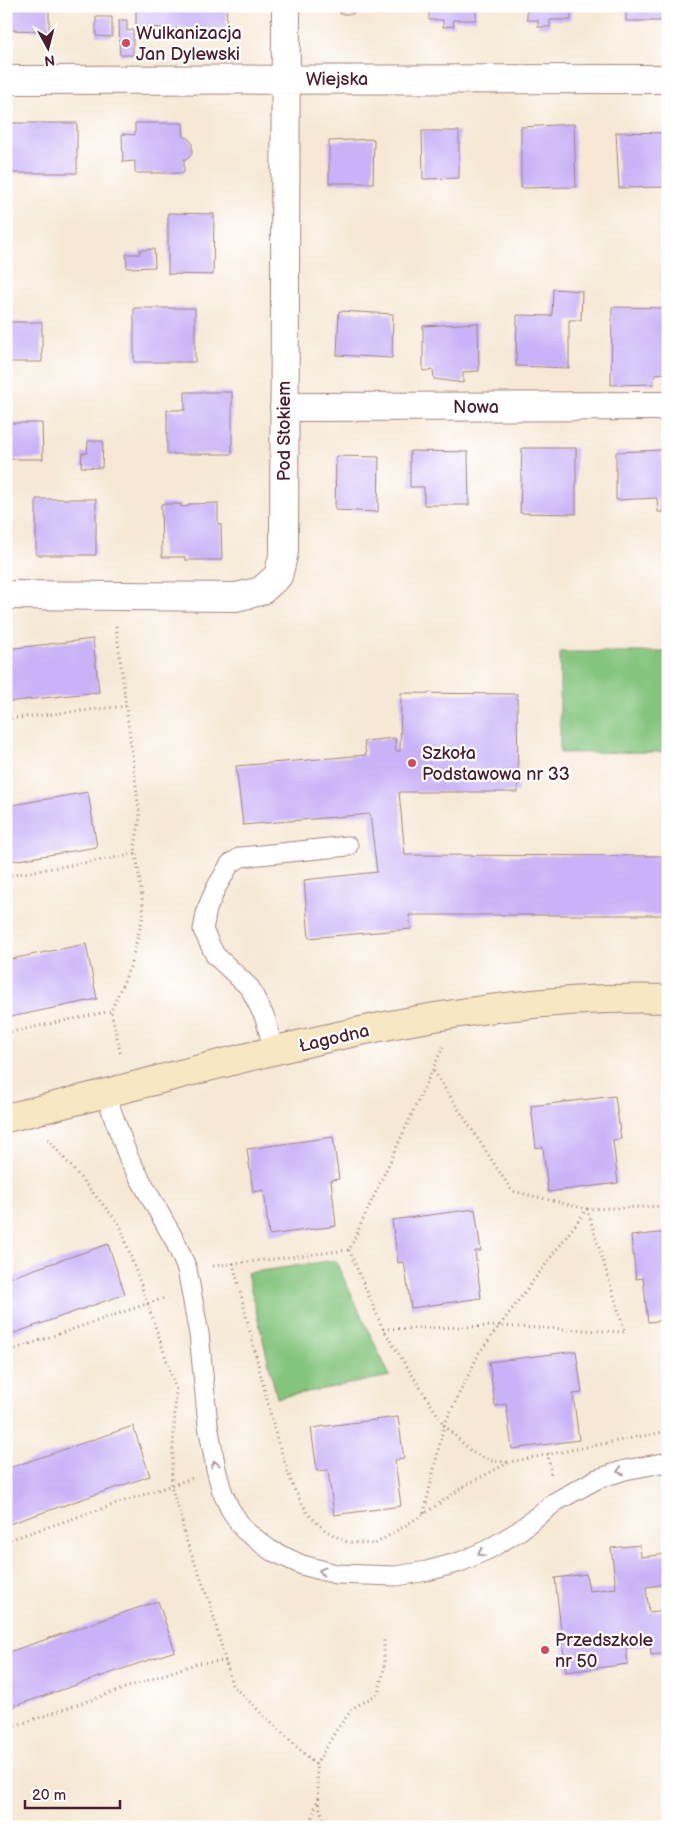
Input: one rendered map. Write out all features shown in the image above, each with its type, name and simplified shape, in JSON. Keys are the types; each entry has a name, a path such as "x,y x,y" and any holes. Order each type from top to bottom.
{"street":[{"name":"Pod Stokiem","path":"6,595 236,598 261,591 278,576 284,552 286,6"},
{"name":"Wiejska","path":"6,80 668,79"},
{"name":"Nowa","path":"284,407 668,406"},
{"name":"Łagodna","path":"16,1115 274,1051 381,1027 493,1008 601,999 668,999"}],"lane":[{"path":"274,1051 265,1018 250,988 214,955 204,930 207,909 216,888 230,864 241,856 348,846"},
{"path":"105,1093 129,1159 175,1241 187,1269 199,1334 208,1425 222,1490 230,1509 244,1530 270,1550 302,1565 336,1574 396,1576 427,1571 460,1562 489,1549 519,1531 555,1502 597,1479 624,1470 668,1462"}],"path":[{"path":"112,596 140,818 135,846 144,912 130,967 110,1011 121,1056"},
{"path":"6,719 126,706"},
{"path":"6,876 136,854"},
{"path":"6,1033 110,1011"},
{"path":"436,1044 445,1042 349,1250 383,1329 444,1425 472,1452 491,1461 510,1462 668,1430"},
{"path":"433,1070 512,1191 587,1209 668,1206"},
{"path":"16,1115 48,1139 120,1225 176,1390 171,1486 182,1520 184,1534 209,1600 232,1685 316,1765"},
{"path":"40,1141 58,1137"},
{"path":"668,1175 664,1181 668,1188"},
{"path":"424,1514 444,1425 479,1354 587,1209"},
{"path":"383,1329 499,1326 625,1332 587,1209"},
{"path":"187,1269 349,1250"},
{"path":"233,1263 276,1436 293,1487 308,1514 326,1531 347,1542 374,1544 424,1514 466,1485 510,1462"},
{"path":"6,1352 146,1304"},
{"path":"6,1541 171,1486"},
{"path":"326,1827 320,1809 316,1765 335,1732 353,1708 378,1694 384,1669 384,1638"},
{"path":"6,1729 198,1663 226,1661"},
{"path":"310,1827 319,1794"}],"green space":[{"path":"560,652 668,652 668,752 560,753"},
{"path":"335,1260 390,1376 277,1398 247,1273"}],"building":[{"path":"6,6 49,6 49,31 6,30"},
{"path":"136,6 227,6 226,30 136,27"},
{"path":"340,6 363,6 363,11 353,11 353,14 340,14"},
{"path":"429,6 476,6 476,20 453,20 454,26 443,27 443,20 429,20"},
{"path":"527,6 571,6 571,20 550,20 550,27 538,27 538,20 527,20"},
{"path":"616,6 664,6 664,21 626,21 626,11 617,11"},
{"path":"96,17 112,17 112,37 96,36"},
{"name":"Wulkanizacja Jan Dylewski","path":"119,20 127,20 127,31 133,30 133,55 120,55"},
{"path":"6,123 77,123 77,173 6,173"},
{"path":"135,123 183,123 184,137 187,137 192,143 192,154 187,159 184,159 184,173 135,173 135,161 123,162 122,134 135,135"},
{"path":"574,124 576,187 521,188 521,127"},
{"path":"422,131 459,131 459,178 423,179"},
{"path":"616,132 668,133 667,187 619,188"},
{"path":"374,139 373,183 329,183 329,141"},
{"path":"168,213 214,214 213,275 168,274"},
{"path":"154,249 155,267 127,268 126,254 140,254 140,250"},
{"path":"553,289 582,291 581,320 569,320 569,368 516,366 517,315 552,316"},
{"path":"612,307 668,308 668,373 655,374 654,384 611,385"},
{"path":"134,308 195,308 195,362 134,362"},
{"path":"339,311 393,314 392,358 337,355"},
{"path":"6,322 42,322 42,362 6,362"},
{"path":"478,323 479,371 463,372 463,383 434,379 433,370 423,371 423,326"},
{"path":"185,392 232,392 232,454 167,454 167,410 185,410"},
{"path":"6,423 42,423 43,459 6,459"},
{"path":"88,441 103,441 102,468 81,467 82,453 87,453"},
{"path":"522,448 576,448 576,514 520,513"},
{"path":"661,450 662,459 668,459 668,512 658,512 657,498 616,500 616,452"},
{"path":"410,451 468,452 469,505 424,505 424,487 410,487"},
{"path":"336,456 379,457 378,512 335,510"},
{"path":"36,499 96,499 96,555 36,555"},
{"path":"218,503 218,524 221,524 222,560 185,560 185,557 162,557 161,504 181,504 181,507 189,506 189,504"},
{"path":"93,639 99,692 6,702 6,649"},
{"path":"401,693 517,694 518,792 399,792 405,855 668,856 668,915 409,915 411,929 309,938 304,880 377,872 370,814 243,825 236,766 366,755 364,741 395,738 396,751 400,751"},
{"path":"88,792 97,847 6,862 6,806"},
{"path":"86,944 97,999 6,1018 6,960"},
{"path":"615,1096 621,1139 613,1140 618,1183 548,1192 543,1147 536,1148 531,1106"},
{"path":"333,1137 339,1179 331,1180 336,1226 269,1235 264,1190 253,1192 247,1149"},
{"path":"475,1209 481,1251 475,1251 481,1298 411,1308 404,1262 398,1263 392,1220"},
{"path":"668,1232 668,1320 648,1322 643,1278 636,1279 631,1236"},
{"path":"108,1244 125,1294 6,1336 6,1279"},
{"path":"576,1351 582,1393 573,1394 579,1440 512,1449 506,1404 495,1406 489,1362"},
{"path":"398,1417 404,1459 395,1460 401,1506 334,1515 328,1470 317,1471 311,1428"},
{"path":"133,1426 150,1476 6,1525 6,1469"},
{"name":"Przedszkole nr 50","path":"640,1545 641,1557 668,1554 668,1584 646,1587 649,1612 668,1610 668,1653 651,1655 650,1645 626,1648 628,1664 566,1672 555,1578 586,1574 589,1591 616,1588 611,1548"},
{"path":"158,1601 175,1651 6,1709 6,1653"}],"place":[{"name":"Wulkanizacja Jan Dylewski","path":"126,43"},
{"name":"Szkoła Podstawowa nr 33","path":"412,763"},
{"name":"Przedszkole nr 50","path":"545,1650"}]}
